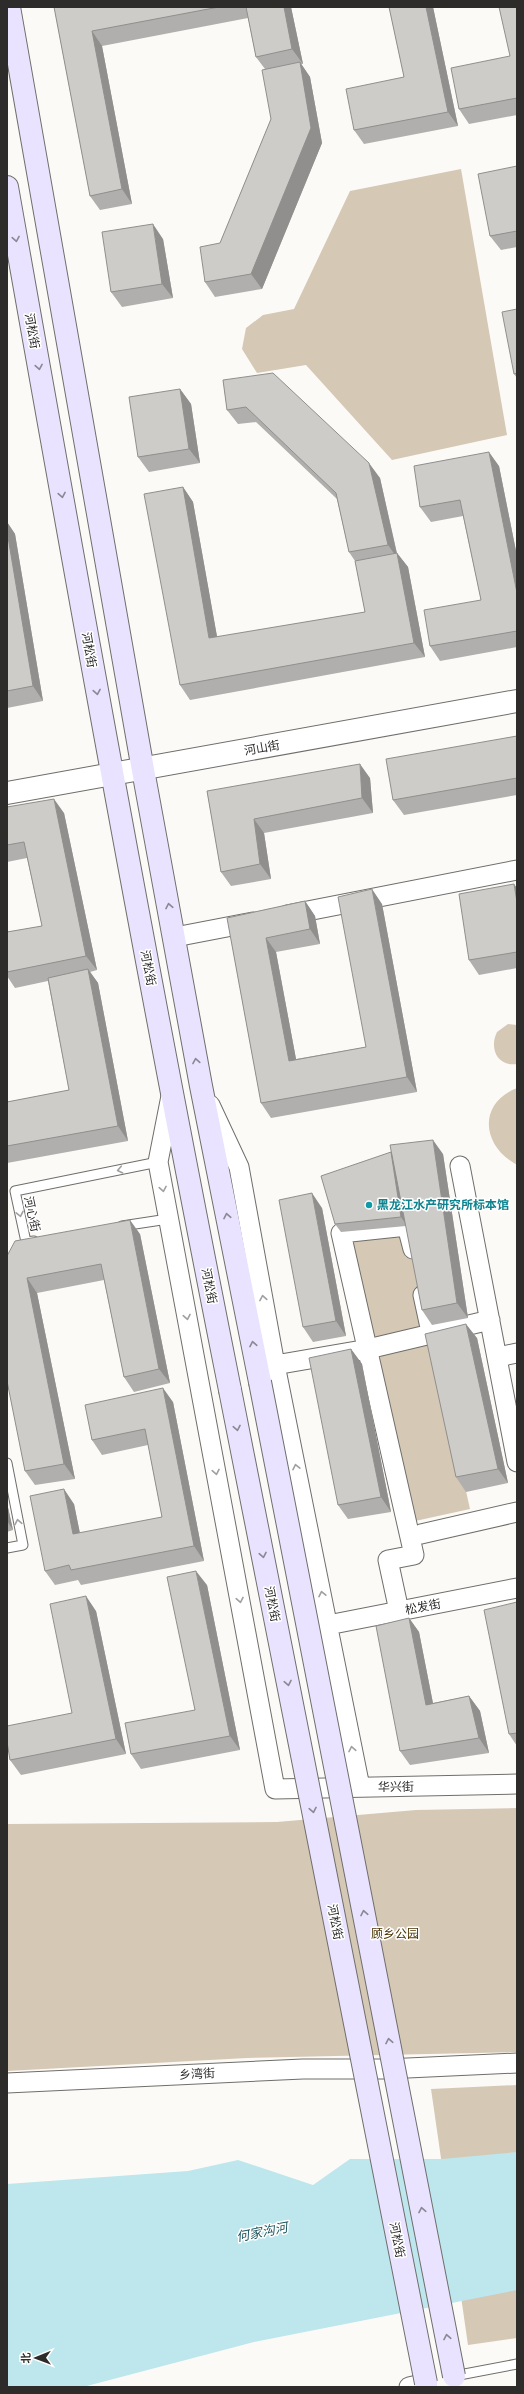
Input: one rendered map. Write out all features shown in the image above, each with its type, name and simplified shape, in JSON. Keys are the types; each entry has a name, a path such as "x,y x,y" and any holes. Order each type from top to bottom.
{"main road":[{"path":"9,7 142,770 175,937 201,1086 455,2381"},
{"name":"河松街","path":"7,187 111,774 171,1096 230,1390 420,2386"}],"street":[{"name":"河山街","path":"7,793 111,774 142,770 517,701"},
{"path":"175,937 517,870"},
{"path":"201,1086 239,1167 275,1365 360,1787"},
{"path":"168,1219 158,1162 171,1096"},
{"path":"460,1166 517,1462"},
{"name":"华兴街","path":"168,1219 275,1789 517,1784"},
{"path":"400,1611 388,1560 414,1555 341,1233 407,1226 432,1332"},
{"path":"275,1365 368,1349 432,1332 490,1320"},
{"path":"498,1357 517,1353"},
{"path":"421,1534 517,1512"},
{"name":"松发街","path":"328,1625 517,1588"},
{"name":"乡湾街","path":"7,2083 303,2069 386,2069 517,2063"}],"lane":[{"name":"河心街","path":"41,1240 24,1245 15,1191 158,1162"},
{"path":"7,1186 15,1191"},
{"path":"116,1227 168,1219"},
{"path":"7,1463 22,1545 7,1548"},
{"path":"455,2381 517,2364"}],"green space":[{"path":"461,169 507,435 392,460 306,365 257,373 242,349 246,328 263,315 294,309 350,191"},
{"path":"508,1024 517,1025 517,1064 504,1063 496,1055 494,1044 497,1032"},
{"path":"517,1088 517,1165 505,1157 497,1147 491,1137 489,1125 490,1114 495,1104 504,1095"},
{"path":"407,1226 470,1509 406,1523 341,1232"},
{"name":"顾乡公园","path":"517,1808 517,2052 247,2058 7,2071 7,1824 277,1822 416,1810"},
{"path":"517,2085 517,2338 468,2345 431,2089"}],"water":[{"name":"何家沟河","path":"517,2152 517,2290 254,2342 83,2387 7,2387 7,2184 188,2171 238,2160 313,2185 350,2159 442,2159"}],"building":[{"path":"54,7 219,7 92,31 122,189 90,196"},
{"path":"246,7 284,7 292,49 256,57"},
{"path":"389,7 426,7 448,112 354,130 346,89 404,77"},
{"path":"499,7 517,7 517,98 459,109 451,68 510,56"},
{"path":"300,62 311,128 251,274 205,282 200,247 220,243 271,119 262,70"},
{"path":"517,166 517,231 490,236 478,174"},
{"path":"153,224 162,284 111,292 102,232"},
{"path":"517,309 517,373 514,374 502,312"},
{"path":"273,373 369,463 388,545 349,552 336,493 246,407 227,410 223,380"},
{"path":"180,389 189,449 138,457 129,397"},
{"path":"489,452 517,593 517,631 430,646 424,610 481,600 460,500 420,507 414,466"},
{"path":"183,487 209,638 365,612 355,561 397,553 414,643 180,685 144,494"},
{"path":"7,531 33,686 7,691"},
{"path":"517,736 517,778 393,800 386,759"},
{"path":"360,764 362,798 254,819 260,864 221,872 207,791"},
{"path":"54,799 86,956 7,972 7,932 42,926 24,842 7,845 7,807"},
{"path":"514,884 517,902 517,952 469,960 459,894"},
{"path":"372,889 407,1077 261,1103 227,918 305,901 310,929 266,938 289,1061 366,1047 338,897"},
{"path":"88,969 118,1126 7,1146 7,1102 69,1090 48,978"},
{"path":"433,1140 457,1303 422,1310 390,1145"},
{"name":"黑龙江水产研究所标本馆","path":"391,1152 401,1217 335,1224 321,1176"},
{"path":"312,1193 336,1321 303,1327 279,1200"},
{"path":"130,1220 159,1369 124,1377 101,1264 27,1278 64,1464 25,1471 7,1381 7,1256 15,1241"},
{"path":"466,1324 498,1469 456,1477 425,1334"},
{"path":"351,1349 381,1497 338,1505 309,1358"},
{"path":"163,1388 194,1546 71,1570 69,1565 45,1571 30,1496 64,1489 73,1534 162,1517 145,1429 92,1440 85,1405"},
{"path":"196,1571 230,1736 131,1754 125,1723 195,1710 167,1577"},
{"path":"86,1596 116,1739 10,1760 7,1742 7,1726 72,1713 50,1604"},
{"path":"517,1602 517,1733 509,1734 484,1610"},
{"path":"409,1618 426,1705 469,1696 479,1738 400,1751 376,1626"}],"place":[{"name":"黑龙江水产研究所标本馆","path":"369,1205"}]}
